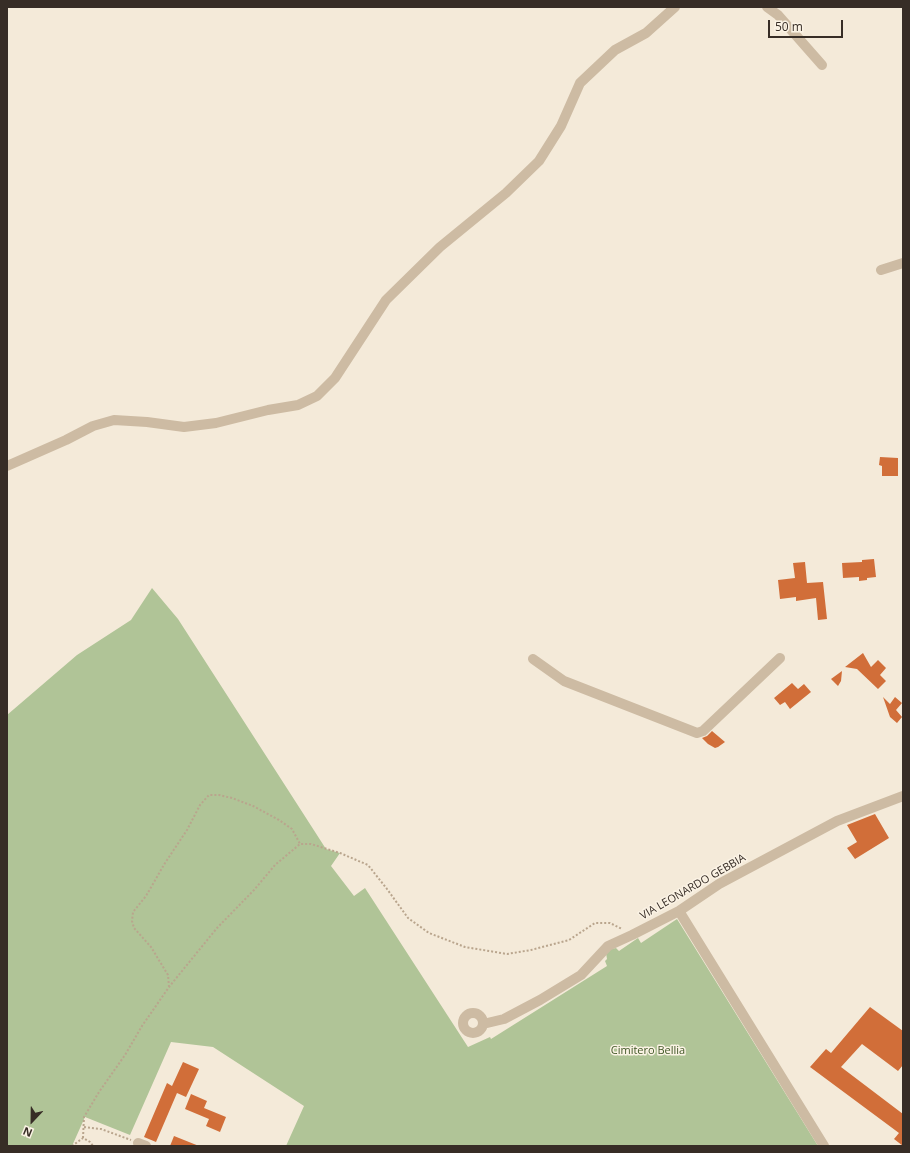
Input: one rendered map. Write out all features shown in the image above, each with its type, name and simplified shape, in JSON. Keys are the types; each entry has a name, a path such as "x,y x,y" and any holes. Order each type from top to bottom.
{"street":[{"path":"7,466 66,440 93,426 114,420 147,422 184,427 216,423 268,410 298,405 317,396 335,378 386,300 440,247 506,192 539,161 561,126 580,83 615,50 646,33 675,7"},
{"path":"767,7 778,15 822,65"},
{"path":"881,270 903,263"},
{"path":"533,659 564,681 697,733 703,731 780,658"},
{"name":"VIA LEONARDO GEBBIA","path":"483,1024 504,1019 540,1000 581,975 608,946 679,911 719,884 837,821 903,796"},
{"path":"679,911 824,1146"}],"path":[{"path":"169,987 168,975 165,969 151,947 134,928 132,921 133,912 146,896 165,863 187,830 200,805 209,795 220,795 232,798 253,806 279,820 292,829 300,844"},
{"path":"83,1138 84,1117 99,1092 125,1055 142,1026 169,987 216,928 254,890 275,865 300,844 311,844 340,853 368,865 408,918 429,933 465,947 507,954 531,950 569,940 595,923 610,923 632,935"},
{"path":"84,1127 101,1129 142,1144"},
{"path":"71,1146 83,1138"},
{"path":"83,1138 90,1142 93,1146"}],"green space":[{"name":"Cimitero Bellia","path":"152,588 178,619 326,849 340,853 331,866 354,896 365,888 468,1047 490,1037 491,1039 607,966 605,961 607,959 606,953 611,949 616,948 619,951 638,938 641,943 677,919 818,1146 286,1146 304,1106 213,1047 171,1042 130,1135 85,1117 72,1146 7,1146 7,715 77,655 131,620"}],"building":[{"path":"880,457 898,458 898,476 882,476 882,466 879,465"},
{"path":"874,559 876,577 859,581 859,577 843,578 842,563 862,562 862,560"},
{"path":"805,562 807,583 823,582 827,619 818,620 816,598 796,601 796,597 780,599 778,580 795,578 793,563"},
{"path":"863,653 871,667 878,660 886,668 880,675 886,681 878,689 857,669 845,667"},
{"path":"842,671 841,681 838,686 831,679"},
{"path":"792,683 798,689 804,684 811,692 790,709 785,702 780,705 774,698"},
{"path":"883,697 890,704 895,697 902,703 896,710 902,717 897,723 890,717"},
{"path":"712,731 725,742 715,748 702,738 707,736"},
{"path":"875,814 889,838 855,859 847,848 857,842 847,825"},
{"path":"870,1007 903,1031 903,1065 898,1071 862,1044 841,1067 903,1114 903,1146 894,1139 899,1133 810,1067 826,1049 831,1053"},
{"path":"183,1062 199,1069 186,1097 177,1093 156,1142 144,1137 167,1083 172,1086"},
{"path":"191,1094 207,1101 204,1108 226,1117 220,1132 206,1126 209,1119 185,1109"},
{"path":"174,1136 199,1146 170,1146"}]}
